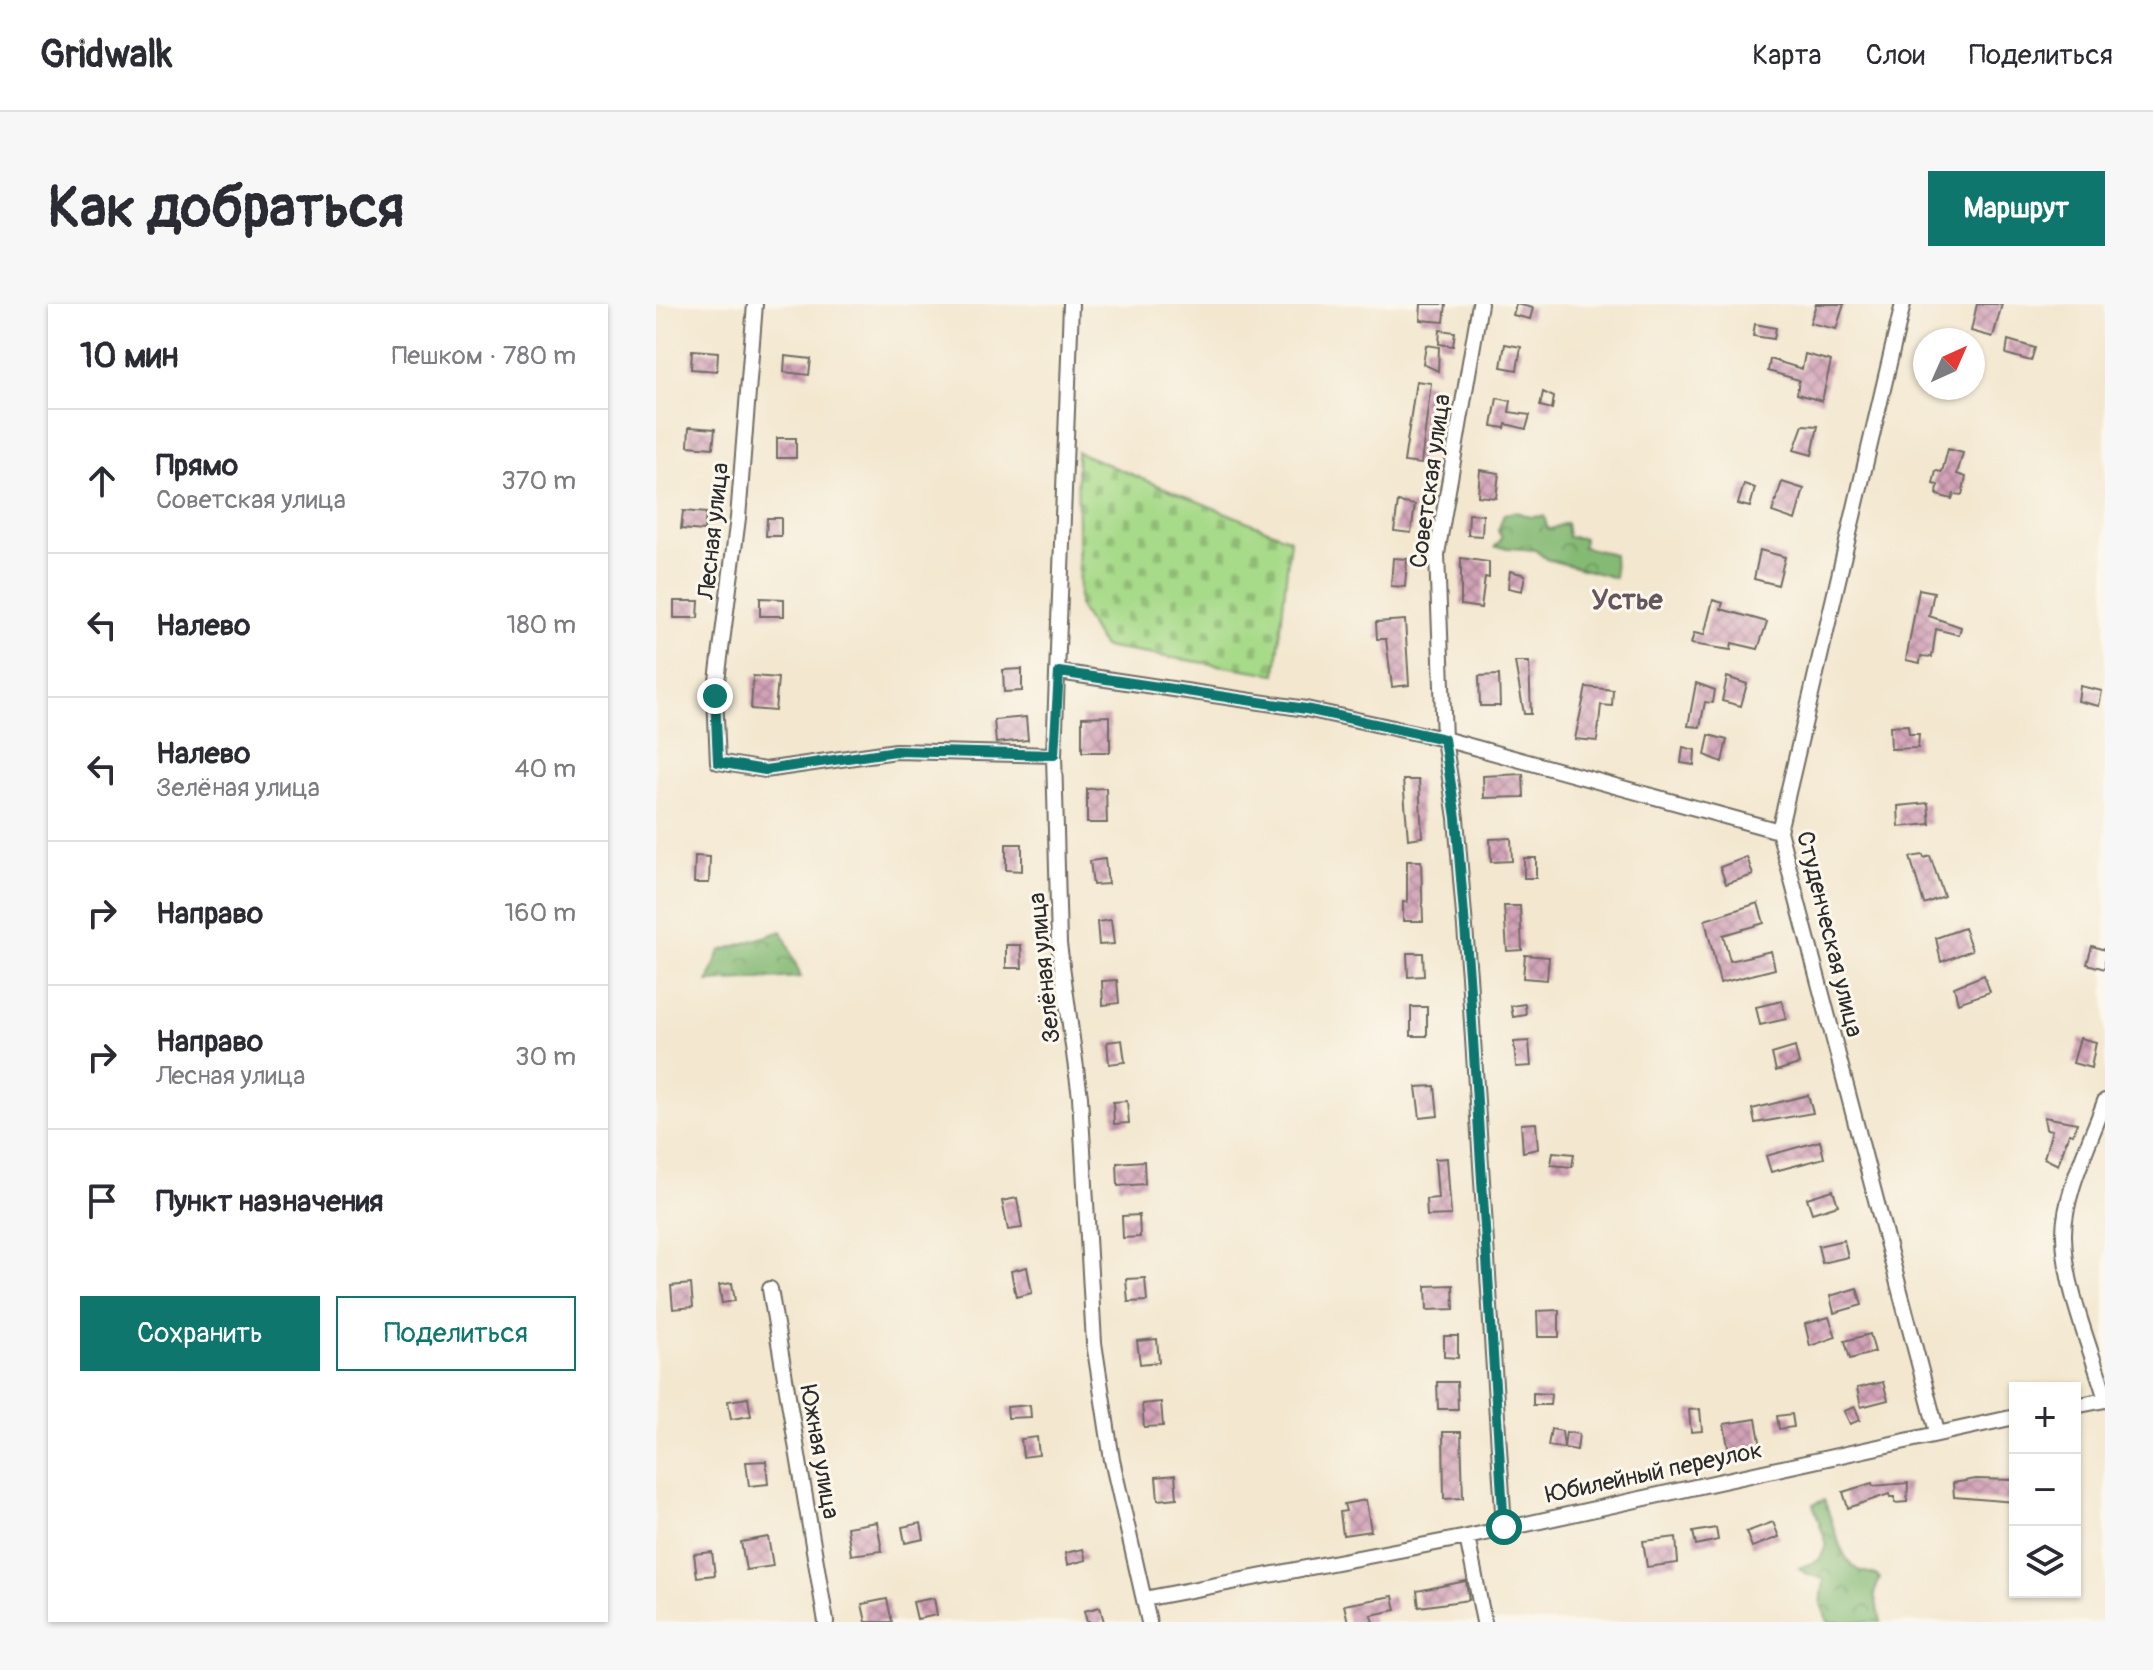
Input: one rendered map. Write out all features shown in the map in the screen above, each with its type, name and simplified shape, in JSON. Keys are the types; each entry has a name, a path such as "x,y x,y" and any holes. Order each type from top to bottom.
{"street":[{"name":"Лесная улица","path":"755,304 738,518 715,696 718,762 765,770 896,751 1054,755"},
{"name":"Зелёная улица","path":"1071,304 1054,755 1059,944 1080,1097 1094,1343 1112,1460 1149,1622"},
{"name":"Советская улица","path":"1480,304 1437,554 1444,739 1456,818 1468,960 1504,1527"},
{"name":"Студенческая улица","path":"1903,304 1779,831 1937,1432"},
{"path":"1059,672 1306,709 1444,739 1779,831"},
{"path":"2081,1404 2105,1398 2068,1271 2064,1235 2067,1208 2105,1101"},
{"name":"Южная улица","path":"770,1289 826,1622"},
{"name":"Юбилейный переулок","path":"1144,1599 1467,1537 2009,1418"},
{"path":"1467,1537 1484,1622"}],"green space":[{"path":"1077,452 1290,539 1276,674 1103,647 1079,607"},
{"path":"1516,512 1531,517 1544,516 1548,530 1566,523 1568,537 1584,538 1583,547 1614,554 1615,578 1546,559 1535,550 1495,547 1502,538 1498,531 1504,514"},
{"path":"782,931 801,977 708,982 720,951"},
{"path":"1824,1500 1837,1538 1850,1563 1880,1578 1874,1594 1881,1622 1828,1622 1821,1604 1824,1579 1799,1568 1819,1560 1827,1545 1813,1504"}],"building":[{"path":"1421,304 1446,304 1444,322 1420,320"},
{"path":"1516,304 1533,308 1530,319 1513,315"},
{"path":"1816,304 1844,304 1836,329 1810,323"},
{"path":"1977,304 2002,304 1993,337 1985,335 1985,328 1972,328"},
{"path":"1755,324 1776,328 1774,339 1753,336"},
{"path":"1440,330 1455,332 1453,346 1439,344"},
{"path":"2008,340 2035,348 2031,361 2006,354"},
{"path":"1505,344 1521,347 1517,370 1501,367"},
{"path":"1426,345 1439,347 1438,371 1423,364"},
{"path":"692,350 718,352 717,371 691,369"},
{"path":"1805,354 1831,361 1822,401 1797,394 1799,380 1768,371 1770,359 1802,369"},
{"path":"785,356 811,359 809,375 784,372"},
{"path":"1416,381 1431,383 1421,464 1404,462"},
{"path":"1543,392 1554,397 1552,409 1540,406"},
{"path":"1497,398 1511,401 1509,412 1530,415 1526,429 1506,424 1505,428 1492,426"},
{"path":"1803,425 1818,426 1812,455 1794,450"},
{"path":"689,427 715,429 713,448 688,446"},
{"path":"777,438 796,438 796,458 777,458"},
{"path":"1948,449 1963,453 1957,474 1966,477 1962,495 1954,494 1952,499 1937,495 1938,485 1933,484 1936,471 1942,472"},
{"path":"1480,470 1499,473 1496,498 1478,496"},
{"path":"1782,482 1804,489 1795,520 1772,512"},
{"path":"1744,484 1755,488 1750,507 1738,504"},
{"path":"1398,502 1415,505 1411,533 1394,531"},
{"path":"683,511 706,513 704,531 681,529"},
{"path":"1469,514 1483,515 1482,536 1468,535"},
{"path":"767,518 781,518 781,536 766,536"},
{"path":"1760,550 1785,557 1778,585 1754,579"},
{"path":"1393,558 1407,559 1405,587 1391,586"},
{"path":"1461,558 1489,562 1489,578 1485,577 1481,608 1461,605"},
{"path":"1510,571 1525,575 1522,591 1508,588"},
{"path":"1919,589 1934,592 1929,616 1961,627 1959,635 1936,629 1932,657 1921,656 1920,663 1906,660"},
{"path":"760,598 784,599 784,616 760,616"},
{"path":"1713,600 1723,603 1721,609 1767,622 1758,649 1732,643 1731,650 1691,644 1694,633 1704,635"},
{"path":"674,601 699,601 698,618 674,618"},
{"path":"1405,620 1409,685 1392,687 1386,639 1377,639 1376,622"},
{"path":"1515,662 1529,662 1531,714 1524,714"},
{"path":"1022,669 1022,691 1004,692 1003,670"},
{"path":"1499,675 1500,706 1480,706 1479,676"},
{"path":"753,676 778,678 775,711 751,709"},
{"path":"1727,677 1747,684 1741,706 1722,701"},
{"path":"1696,683 1715,690 1713,703 1705,702 1700,727 1688,726"},
{"path":"2080,686 2102,691 2099,706 2078,701"},
{"path":"1586,687 1613,690 1612,706 1601,705 1597,741 1575,739"},
{"path":"1110,716 1110,752 1082,752 1082,717"},
{"path":"1026,717 1028,740 996,743 994,720"},
{"path":"1908,725 1909,734 1919,734 1918,748 1891,749 1890,726"},
{"path":"1709,735 1727,740 1722,762 1705,755"},
{"path":"1683,747 1695,750 1694,765 1681,763"},
{"path":"1523,774 1524,797 1484,798 1483,776"},
{"path":"1403,780 1419,780 1422,837 1408,839"},
{"path":"1106,788 1107,823 1087,823 1087,789"},
{"path":"1928,803 1930,824 1899,827 1898,806"},
{"path":"1511,838 1512,861 1491,862 1490,839"},
{"path":"1006,844 1022,844 1022,871 1006,870"},
{"path":"1923,855 1924,858 1930,856 1944,896 1924,904 1910,857"},
{"path":"695,856 710,857 709,883 694,883"},
{"path":"1747,857 1753,875 1726,884 1720,867"},
{"path":"1524,858 1536,858 1536,878 1524,878"},
{"path":"1105,859 1108,884 1093,885 1090,861"},
{"path":"1407,861 1421,861 1423,921 1403,921 1403,902 1407,902"},
{"path":"1758,903 1764,923 1723,935 1730,961 1771,951 1775,969 1720,983 1705,920"},
{"path":"1504,906 1520,906 1522,950 1507,951"},
{"path":"1111,920 1114,944 1099,945 1097,922"},
{"path":"1964,928 1972,950 1941,962 1936,938"},
{"path":"1006,945 1021,945 1022,968 1006,968"},
{"path":"2092,946 2105,950 2105,969 2087,964"},
{"path":"1407,953 1423,953 1424,976 1408,977"},
{"path":"1525,955 1549,957 1547,980 1523,978"},
{"path":"1984,975 1990,992 1958,1003 1954,987"},
{"path":"1117,980 1119,1003 1103,1005 1102,981"},
{"path":"1782,1001 1786,1019 1760,1025 1756,1007"},
{"path":"1525,1004 1526,1015 1513,1017 1511,1006"},
{"path":"1411,1007 1427,1007 1427,1036 1411,1036"},
{"path":"2080,1038 2096,1042 2091,1068 2073,1063"},
{"path":"1122,1040 1125,1062 1109,1064 1107,1042"},
{"path":"1529,1041 1531,1066 1516,1067 1514,1042"},
{"path":"1795,1047 1799,1064 1776,1071 1772,1054"},
{"path":"1435,1086 1438,1116 1420,1118 1416,1087"},
{"path":"1808,1095 1813,1113 1755,1123 1752,1109"},
{"path":"1127,1101 1129,1123 1114,1124 1113,1102"},
{"path":"2044,1117 2077,1123 2073,1134 2069,1133 2058,1165 2044,1158 2052,1130 2046,1129"},
{"path":"1536,1123 1538,1149 1523,1152 1521,1124"},
{"path":"1820,1141 1824,1158 1771,1172 1766,1156"},
{"path":"1553,1152 1574,1154 1572,1167 1551,1165"},
{"path":"1447,1158 1451,1215 1427,1216 1426,1199 1438,1198 1435,1159"},
{"path":"1144,1161 1145,1184 1118,1186 1117,1163"},
{"path":"1833,1190 1838,1205 1812,1213 1807,1198"},
{"path":"1017,1198 1022,1228 1008,1230 1002,1201"},
{"path":"1139,1215 1140,1237 1123,1238 1122,1216"},
{"path":"1844,1240 1848,1257 1822,1263 1818,1246"},
{"path":"1027,1267 1032,1293 1016,1297 1011,1271"},
{"path":"1145,1278 1147,1301 1128,1302 1126,1279"},
{"path":"732,1283 735,1301 722,1303 719,1285"},
{"path":"691,1284 693,1307 673,1309 671,1286"},
{"path":"1453,1285 1454,1309 1427,1310 1426,1286"},
{"path":"1857,1288 1862,1305 1834,1313 1830,1296"},
{"path":"1559,1310 1559,1337 1538,1337 1537,1311"},
{"path":"1829,1317 1836,1337 1810,1346 1805,1324"},
{"path":"1870,1334 1875,1352 1850,1359 1845,1341"},
{"path":"1444,1336 1458,1336 1458,1358 1444,1357"},
{"path":"1157,1339 1159,1362 1140,1364 1137,1341"},
{"path":"1437,1382 1457,1382 1458,1409 1438,1409"},
{"path":"1883,1382 1888,1400 1861,1407 1857,1388"},
{"path":"1533,1393 1551,1394 1550,1405 1533,1405"},
{"path":"748,1398 751,1416 731,1419 728,1401"},
{"path":"1161,1402 1163,1426 1144,1427 1142,1404"},
{"path":"1030,1405 1031,1417 1008,1418 1007,1407"},
{"path":"1855,1407 1860,1420 1850,1424 1844,1411"},
{"path":"1700,1409 1702,1431 1691,1432 1689,1410"},
{"path":"1792,1414 1794,1427 1779,1429 1777,1416"},
{"path":"1756,1419 1761,1447 1729,1452 1724,1424"},
{"path":"1551,1429 1562,1431 1564,1448 1548,1446"},
{"path":"1443,1432 1461,1432 1463,1498 1444,1499"},
{"path":"1566,1432 1579,1434 1577,1450 1564,1448"},
{"path":"1037,1437 1039,1455 1023,1457 1021,1439"},
{"path":"766,1461 768,1484 749,1486 746,1462"},
{"path":"1175,1475 1177,1498 1158,1500 1156,1477"},
{"path":"1976,1479 2009,1480 2009,1502 1954,1497 1953,1483"},
{"path":"1872,1483 1873,1486 1908,1483 1907,1502 1895,1503 1895,1497 1889,1494 1848,1508 1843,1492"},
{"path":"1366,1500 1371,1531 1343,1535 1340,1512 1346,1511 1344,1504"},
{"path":"877,1522 882,1551 851,1555 847,1527"},
{"path":"1773,1522 1779,1537 1752,1547 1746,1532"},
{"path":"921,1523 924,1539 905,1543 902,1527"},
{"path":"1716,1528 1718,1540 1696,1545 1693,1532"},
{"path":"768,1537 773,1566 746,1570 741,1542"},
{"path":"1676,1537 1678,1563 1647,1567 1643,1541"},
{"path":"1083,1549 1086,1560 1067,1565 1065,1553"},
{"path":"712,1552 715,1575 697,1577 694,1554"},
{"path":"1466,1581 1469,1600 1419,1607 1417,1591"},
{"path":"1393,1596 1396,1610 1371,1615 1373,1622 1348,1622 1344,1605"},
{"path":"934,1598 937,1615 917,1619 913,1602"},
{"path":"887,1599 892,1622 866,1622 862,1604"},
{"path":"1100,1607 1104,1622 1087,1622 1084,1611"}],"district":[{"name":"Устье","path":"1627,599"}],"route":[{"path":"715,696 718,762 765,770 896,751 1054,755 1059,672 1306,709 1444,739 1456,818 1469,976 1504,1527"}]}
